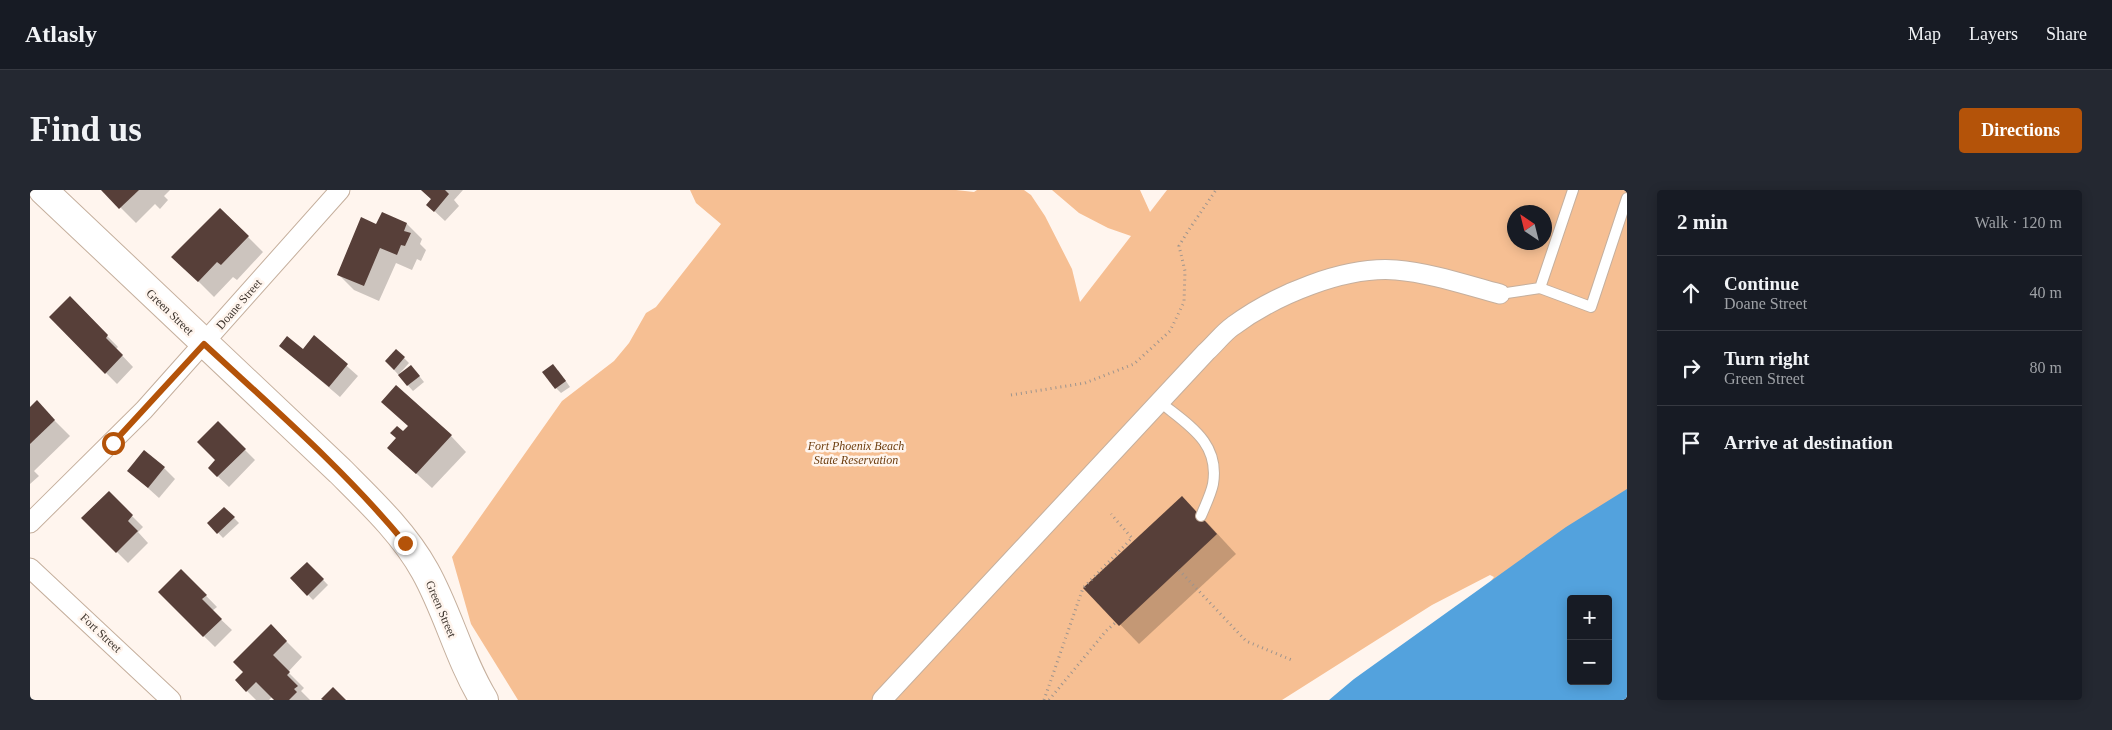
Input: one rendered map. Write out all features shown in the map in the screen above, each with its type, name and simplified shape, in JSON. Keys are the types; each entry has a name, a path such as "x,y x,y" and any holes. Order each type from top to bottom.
{"main road":[{"name":"Green Street","path":"43,190 345,476 405,543 424,570 465,665 484,700"}],"street":[{"name":"Doane Street","path":"30,524 113,443 204,344 340,190"},
{"path":"882,700 1160,402 1232,327 1255,311 1314,284 1371,270 1395,270 1438,277 1500,294"},
{"name":"Fort Street","path":"30,568 171,700"}],"lane":[{"path":"1540,288 1573,190"},
{"path":"1500,294 1540,288 1591,306 1627,198"},
{"path":"1160,402 1201,435 1215,461 1213,485 1201,516"}],"path":[{"path":"1011,395 1085,383 1134,364 1170,331 1184,302 1185,271 1179,246 1216,190"},
{"path":"1044,700 1083,588 1132,538 1111,514"},
{"path":"1179,570 1246,641 1294,661"},
{"path":"1049,700 1106,631 1115,623"}],"green space":[{"name":"Fort Phoenix Beach State Reservation","path":"690,190 956,190 974,192 977,190 1024,190 1031,195 1045,216 1072,269 1080,302 1131,236 1108,228 1079,213 1052,190 1140,190 1150,212 1167,190 1627,190 1627,555 1491,581 1494,577 1490,575 1432,605 1282,700 518,700 471,624 452,557 562,401 614,361 629,343 646,313 656,307 721,224 696,203"}],"water":[{"path":"1627,489 1627,700 1329,700 1354,679 1566,527"}],"building":[{"path":"101,190 139,190 119,209"},
{"path":"421,190 445,190 449,194 434,212 426,205 431,199"},
{"path":"220,208 249,236 221,265 217,262 198,282 171,257"},
{"path":"382,212 407,223 404,231 411,233 405,246 401,245 397,255 380,248 364,286 337,275 361,217 376,224"},
{"path":"70,296 108,335 106,338 123,355 105,374 49,317"},
{"path":"314,335 348,364 329,387 279,346 287,336 303,349"},
{"path":"396,349 405,357 394,370 385,361"},
{"path":"553,364 566,381 555,389 542,372"},
{"path":"411,365 420,376 407,386 398,375"},
{"path":"396,385 452,435 416,474 387,448 396,438 390,433 397,426 403,431 408,426 381,402"},
{"path":"37,400 55,420 30,444 30,407"},
{"path":"218,421 246,449 217,477 208,468 215,460 197,442"},
{"path":"144,450 165,467 148,488 127,471"},
{"path":"109,491 133,515 128,521 138,531 116,553 81,518"},
{"path":"1182,496 1217,534 1119,626 1083,588"},
{"path":"224,507 235,517 217,534 207,523"},
{"path":"307,562 324,579 307,596 290,578"},
{"path":"181,569 207,595 202,599 222,619 203,637 158,592"},
{"path":"271,624 287,641 273,655 290,672 287,675 298,686 294,689 297,692 289,700 274,700 256,682 246,692 235,680 243,672 233,662"},
{"path":"333,687 346,700 321,699"}],"route":[{"path":"113,443 204,344 340,471 384,517 405,543"}]}
